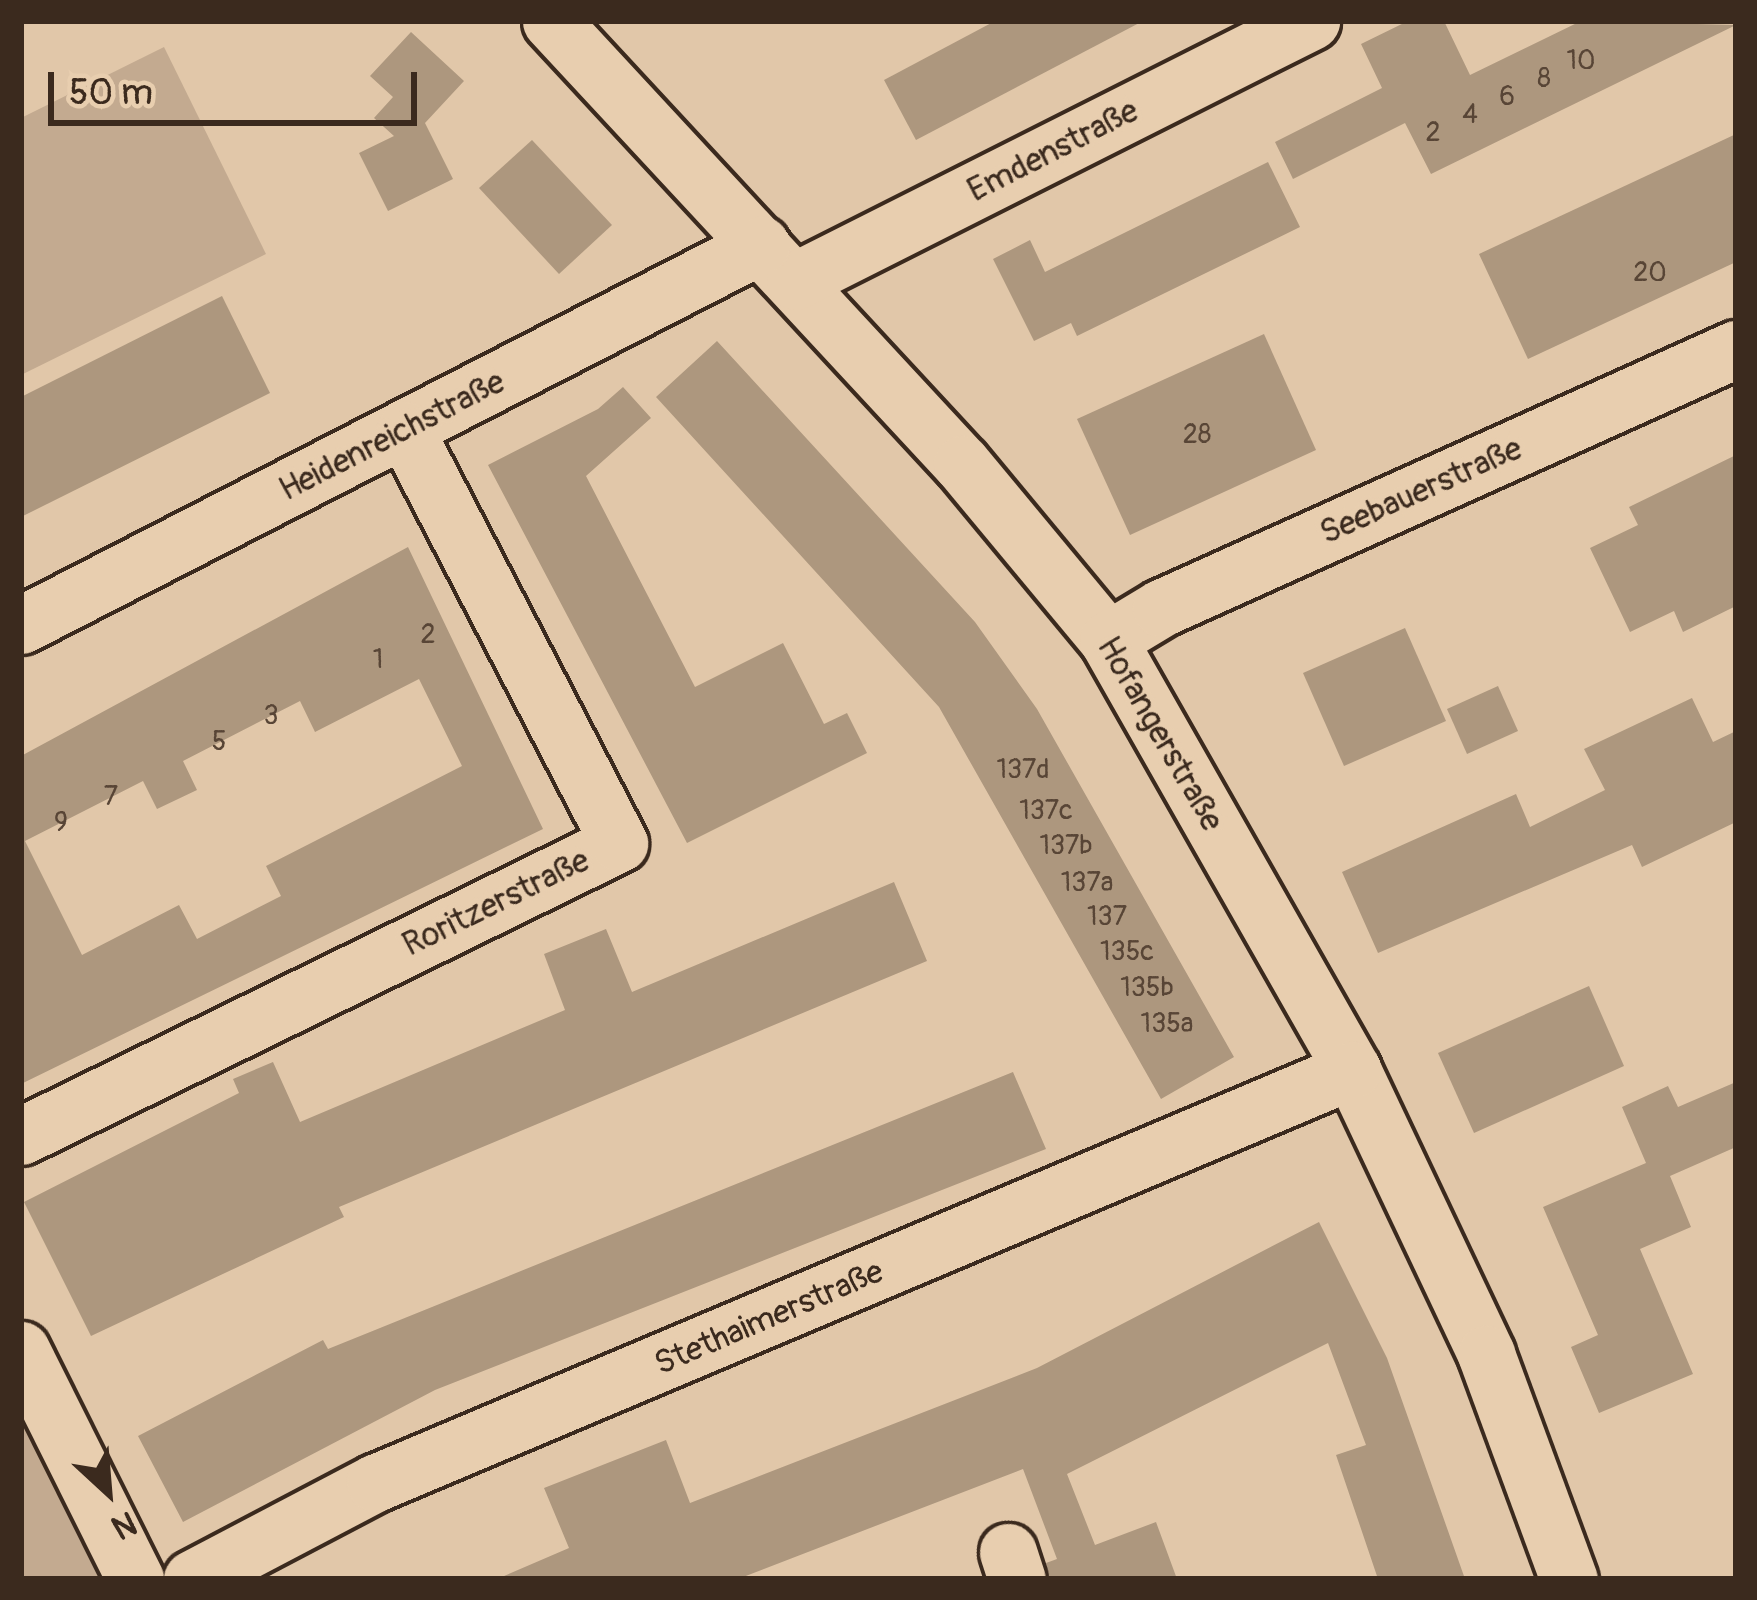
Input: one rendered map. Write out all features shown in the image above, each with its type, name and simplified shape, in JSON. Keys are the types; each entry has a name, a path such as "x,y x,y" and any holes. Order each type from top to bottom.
{"street":[{"name":"Hofangerstraße","path":"551,21 1035,545 1108,640 1352,1070 1486,1354 1569,1579"},
{"name":"Emdenstraße","path":"778,263 1311,21"},
{"name":"Heidenreichstraße","path":"21,626 405,430 778,263"},
{"name":"Seebauerstraße","path":"1108,640 1161,608 1736,349"},
{"name":"Roritzerstraße","path":"21,1136 619,843 405,430"},
{"name":"Stethaimerstraße","path":"192,1579 375,1483 1352,1070"},
{"path":"21,1350 135,1579"}],"shaded area":[{"path":"164,47 266,254 21,375 21,118"},
{"path":"21,1406 109,1579 21,1579"}],"building":[{"path":"995,21 1143,21 916,140 884,80"},
{"path":"1408,21 1444,21 1470,75 1581,21 1736,25 1431,174 1405,123 1293,179 1275,142 1382,88 1361,44"},
{"path":"411,32 464,81 425,123 453,179 388,211 359,153 394,136 374,118 393,97 370,76"},
{"path":"1736,134 1736,262 1528,359 1479,254"},
{"path":"532,140 612,225 559,274 479,188"},
{"path":"1268,162 1300,227 1077,336 1071,323 1034,341 993,259 1030,240 1045,272"},
{"path":"222,296 270,393 21,517 21,397"},
{"path":"1264,334 1316,450 1130,535 1077,419"},
{"path":"717,341 975,622 1037,709 1234,1057 1161,1099 939,707 656,397"},
{"path":"623,387 651,418 586,476 695,687 783,643 824,724 847,713 867,753 687,843 488,465 598,409"},
{"path":"1736,455 1736,606 1683,632 1674,611 1630,632 1590,548 1638,525 1629,507"},
{"path":"408,547 543,829 21,1084 21,756","holes":["419,679 462,766 266,866 281,896 197,939 179,905 82,955 25,841 143,781 157,809 197,790 183,761 300,701 315,732"]},
{"path":"1405,628 1446,721 1344,766 1303,673"},
{"path":"1498,686 1518,731 1467,754 1447,709"},
{"path":"1692,698 1713,742 1736,731 1736,822 1642,867 1632,845 1378,953 1342,872 1516,794 1530,827 1605,790 1584,749"},
{"path":"894,882 927,961 339,1207 344,1217 91,1336 24,1202 239,1093 233,1079 273,1062 300,1122 565,1010 544,954 606,929 632,992"},
{"path":"1589,986 1624,1066 1474,1133 1438,1053"},
{"path":"1013,1072 1046,1149 435,1390 183,1522 138,1436 323,1340 328,1349"},
{"path":"1736,1082 1736,1147 1670,1176 1691,1227 1640,1249 1693,1374 1599,1413 1571,1347 1598,1335 1543,1207 1646,1163 1622,1107 1668,1086 1678,1107"},
{"path":"1319,1222 1387,1358 1465,1579 1378,1579 1336,1455 1366,1445 1328,1343 1067,1474 1095,1545 1156,1522 1177,1579 1049,1579 1046,1563 1057,1559 1023,1469 738,1579 497,1579 569,1548 544,1488 666,1440 690,1503 1037,1368"}]}
